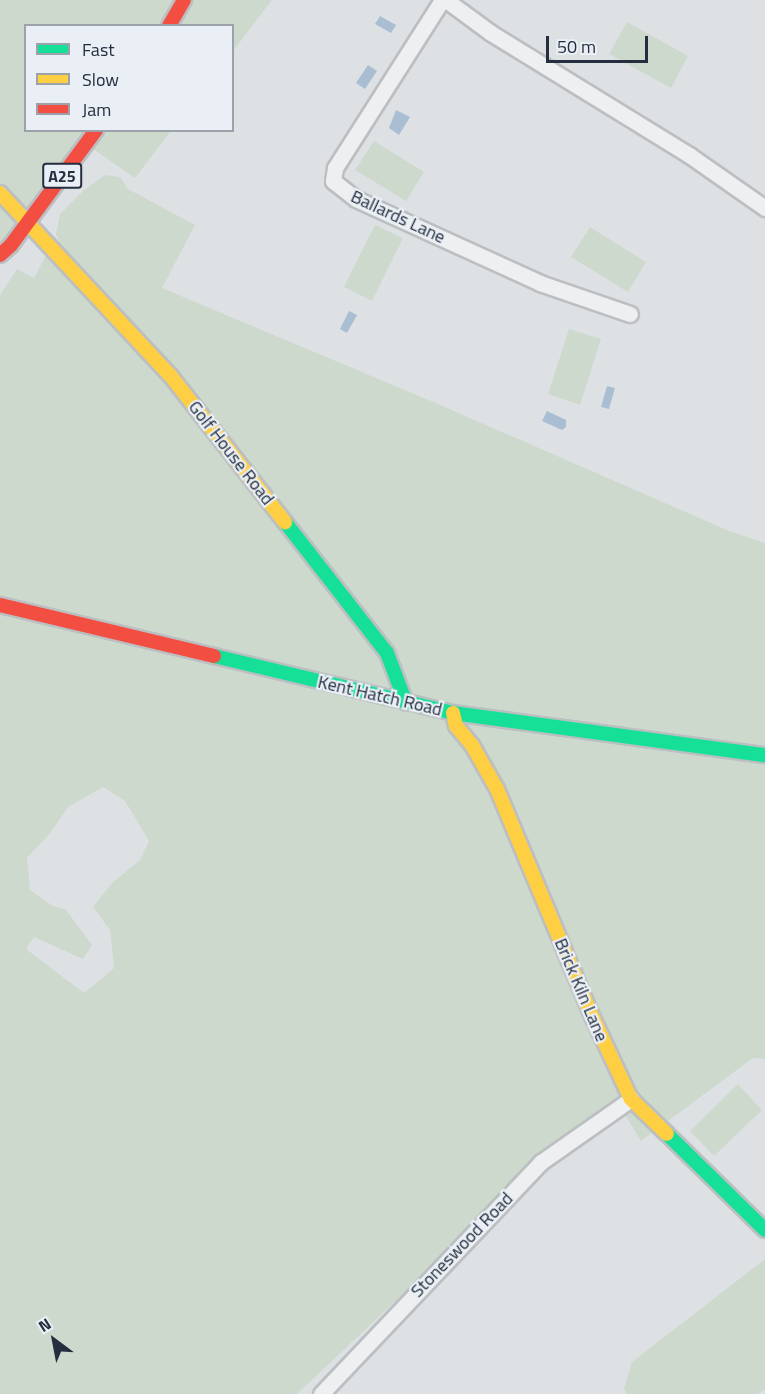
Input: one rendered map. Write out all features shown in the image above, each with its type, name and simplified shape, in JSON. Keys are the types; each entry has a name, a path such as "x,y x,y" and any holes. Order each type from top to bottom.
{"street":[{"path":"170,24 184,0"},
{"name":"Ballards Lane","path":"630,314 540,283 356,199 333,181 335,168 444,0 491,33 688,156 765,208"},
{"name":"A25","path":"0,265 11,245 95,132"},
{"name":"Golf House Road","path":"0,193 170,375 387,653 406,703"},
{"path":"0,255 11,245"},
{"name":"Kent Hatch Road","path":"0,605 453,713 765,755"},
{"name":"Brick Kiln Lane","path":"453,713 456,726 472,745 497,789 593,1018 631,1099 765,1230"},
{"name":"Stoneswood Road","path":"321,1394 541,1162 614,1108 631,1099"}],"shaded area":[{"path":"0,0 272,0 234,50 234,24 24,24 24,132 170,132 135,178 80,140 0,246"},
{"path":"627,22 688,56 671,88 609,54"},
{"path":"374,141 424,172 406,201 355,170"},
{"path":"105,175 120,177 128,189 195,225 162,288 431,401 727,530 765,543 765,1059 753,1058 641,1141 616,1100 529,1167 437,1262 297,1394 0,1394 0,295 17,269 34,278 45,257 60,244 56,234 60,214 83,191","holes":["103,787 125,801 149,841 140,860 112,883 93,907 110,930 114,968 84,993 26,949 34,937 83,959 92,945 66,910 53,906 30,890 27,858 51,832 68,807"]},
{"path":"375,225 403,238 372,301 344,287"},
{"path":"590,227 646,262 628,292 571,257"},
{"path":"569,329 601,339 580,405 548,394"},
{"path":"738,1084 762,1110 714,1156 690,1131"},
{"path":"765,1259 765,1389 758,1394 626,1394 624,1389 632,1362"}],"water":[{"path":"380,16 396,25 391,33 375,24"},
{"path":"368,65 377,71 365,89 356,83"},
{"path":"396,110 410,117 399,135 389,128"},
{"path":"349,311 357,315 347,333 340,329"},
{"path":"607,386 615,388 609,409 601,407"},
{"path":"547,411 566,420 566,427 562,430 542,421"}],"traffic: fast":[{"path":"285,522 387,653 406,703"},
{"path":"214,656 453,713 765,755"},
{"path":"667,1134 765,1230"}],"traffic: slow":[{"path":"0,193 170,375 285,522"},
{"path":"453,713 456,726 472,745 497,789 593,1018 631,1099 667,1134"}],"traffic: jam":[{"path":"170,24 184,0"},
{"path":"0,255 11,245 95,132"},
{"path":"0,605 214,656"}]}
